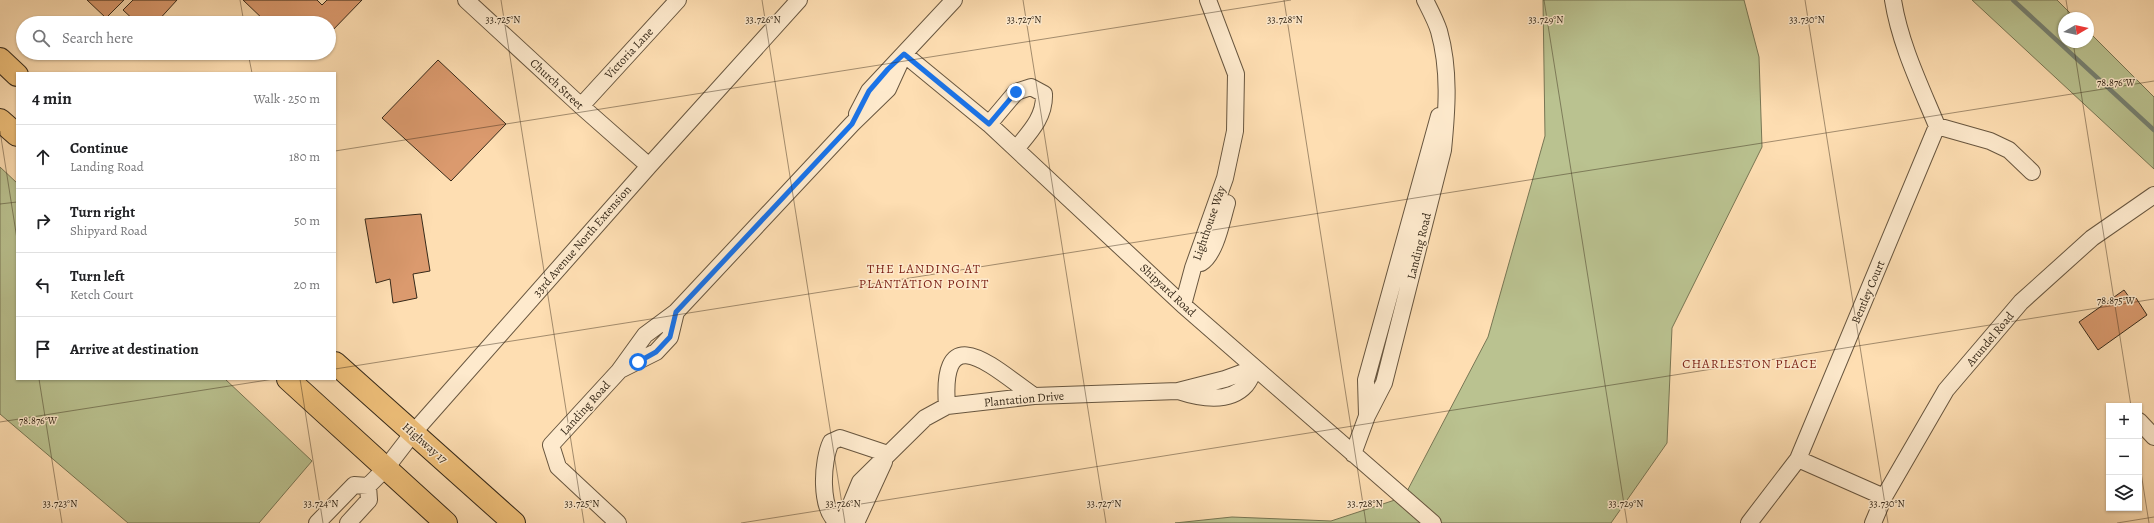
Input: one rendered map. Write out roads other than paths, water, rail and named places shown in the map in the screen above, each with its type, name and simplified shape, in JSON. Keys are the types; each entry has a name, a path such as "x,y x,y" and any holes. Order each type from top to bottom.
{"highway":[{"path":"0,59 16,74"},
{"path":"0,120 16,134"},
{"name":"Highway 17","path":"336,364 514,523"},
{"path":"289,380 446,523"}],"street":[{"name":"Victoria Lane","path":"581,106 678,0"},
{"name":"33rd Avenue North Extension","path":"368,486 386,468 413,433 649,166 799,0"},
{"name":"Landing Road","path":"618,523 558,467 551,445 619,371 645,335 676,312 852,124 869,91 954,0"},
{"name":"Lighthouse Way","path":"1184,305 1193,268 1225,178 1235,131 1236,74 1208,0"},
{"name":"Landing Road","path":"1353,454 1367,416 1384,383 1443,150 1446,118 1446,71 1439,30 1426,0"},
{"path":"1893,0 1896,20 1913,70 1937,126 1990,141 2009,150 2032,172"},
{"name":"Church Street","path":"473,2 581,106 649,166"},
{"name":"Shipyard Road","path":"904,54 989,124 1184,305 1433,523"},
{"name":"Landing Road","path":"1367,416 1366,380 1440,112 1446,71"},
{"path":"989,124 1016,92 1031,87 1044,94 1045,106 1039,119 1016,149"},
{"name":"Bentley Court","path":"1749,523 1798,459 1937,126"},
{"name":"Arundel Road","path":"1873,523 1884,497 1946,390 2021,302 2092,238 2153,197"},
{"path":"1394,277 1410,282"},
{"path":"947,406 946,387 949,368 953,360 964,354 980,358 1034,396"},
{"name":"Plantation Drive","path":"843,523 860,482 925,418 947,406 1034,396 1178,391 1225,379 1255,368"},
{"path":"2142,424 2154,436"},
{"path":"838,523 828,508 824,484 825,454 831,442 840,438 888,454"},
{"name":"Plantation Drive","path":"856,523 888,454"},
{"path":"1798,459 1884,497"},
{"path":"317,523 354,484 368,486 369,500 348,523"}],"waterway":[{"path":"2013,0 2154,130"}],"district":[{"name":"THE LANDING AT PLANTATION POINT","path":"924,276"},
{"name":"CHARLESTON PLACE","path":"1750,363"}]}
